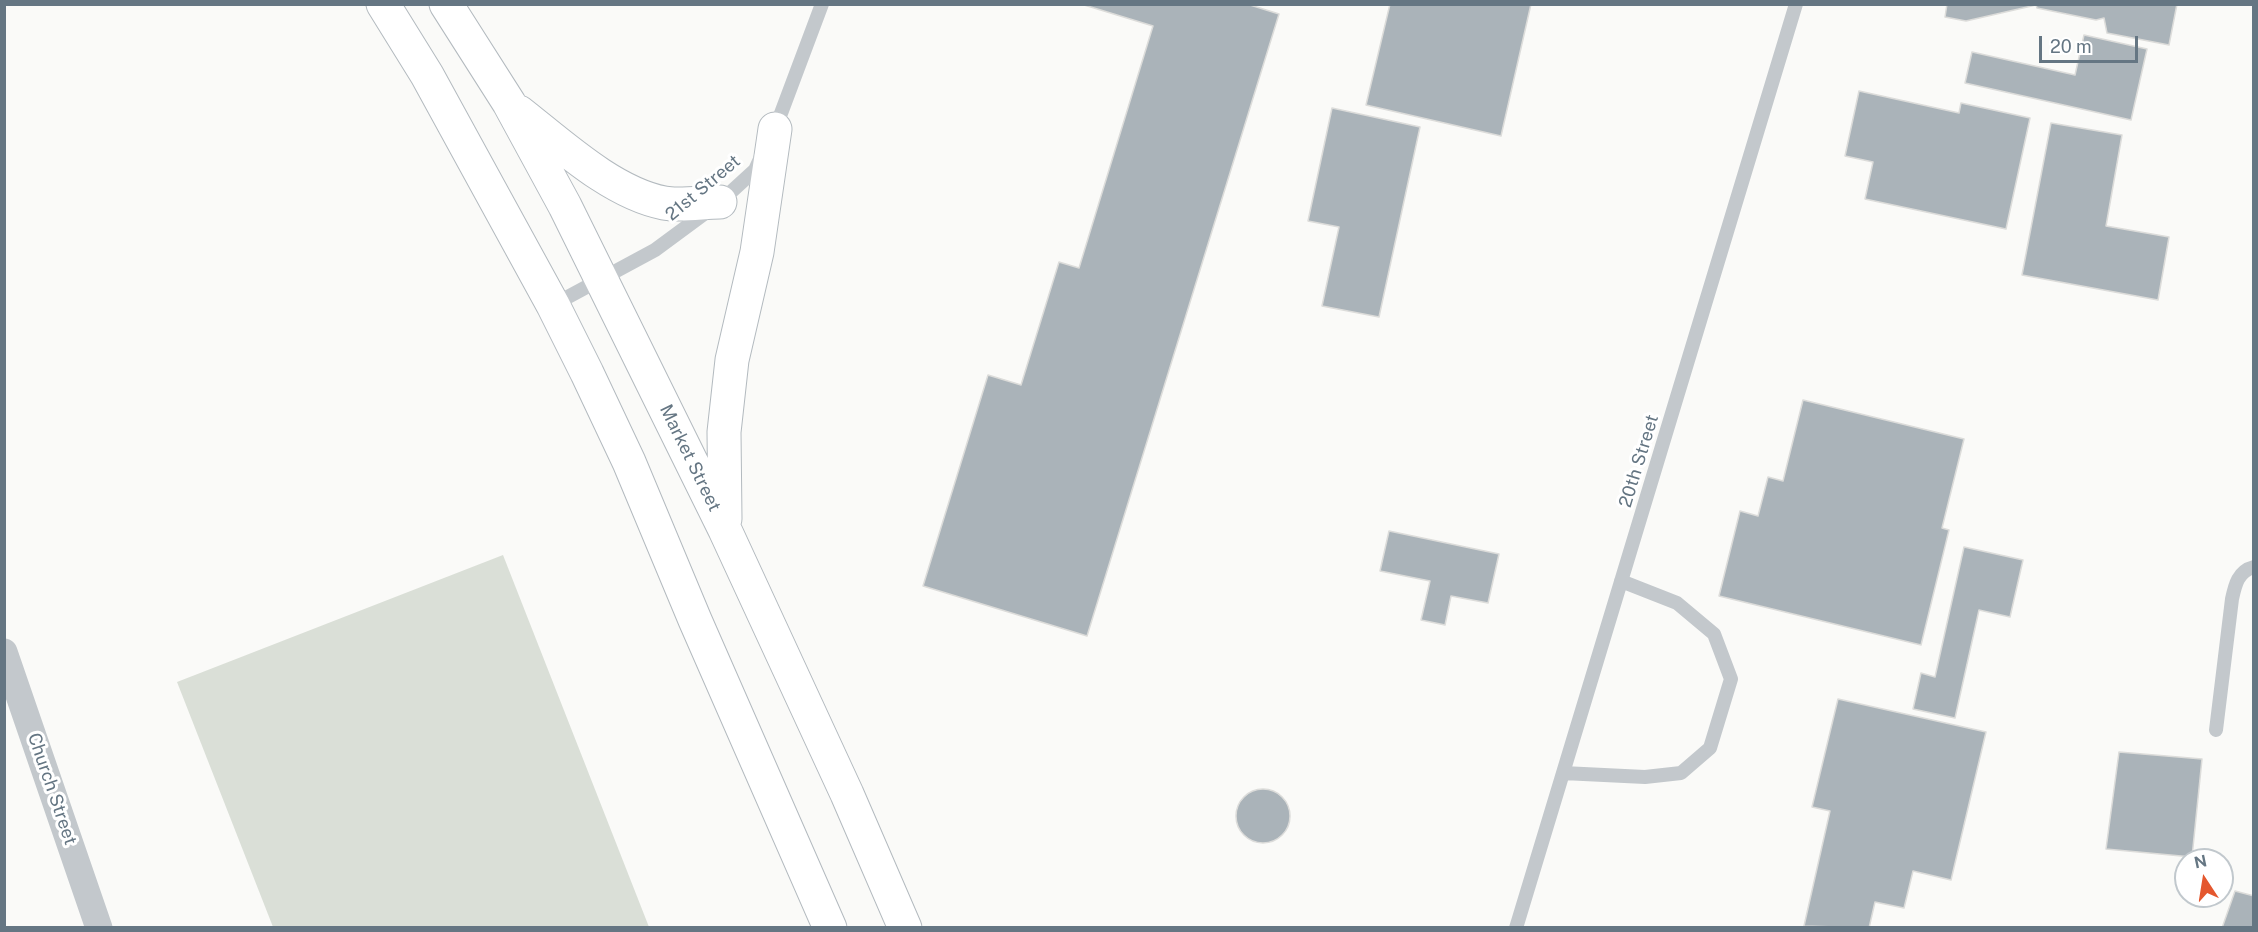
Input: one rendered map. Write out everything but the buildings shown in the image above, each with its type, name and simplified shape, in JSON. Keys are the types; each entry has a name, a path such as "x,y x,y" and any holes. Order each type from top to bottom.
{"main road":[{"path":"383,4 427,75 553,305 629,462 699,631 830,927"},
{"name":"Market Street","path":"446,4 508,103 565,206 602,280 725,530 847,794 905,927"},
{"path":"508,103 595,171 623,188 665,204 720,202"},
{"path":"725,530 724,432 732,360 757,252 775,129"}],"street":[{"name":"Church Street","path":"4,652 99,927"}],"lane":[{"name":"21st Street","path":"553,305 656,250 720,202 755,170 775,129 822,4"},
{"name":"20th Street","path":"1516,927 1796,4"},
{"path":"2216,730 2236,580 2248,568 2253,567"},
{"path":"1563,773 1645,777 1681,773 1710,748 1731,679 1713,634 1677,603 1621,581"}],"shaded area":[{"path":"503,555 649,927 273,927 177,682"}]}
